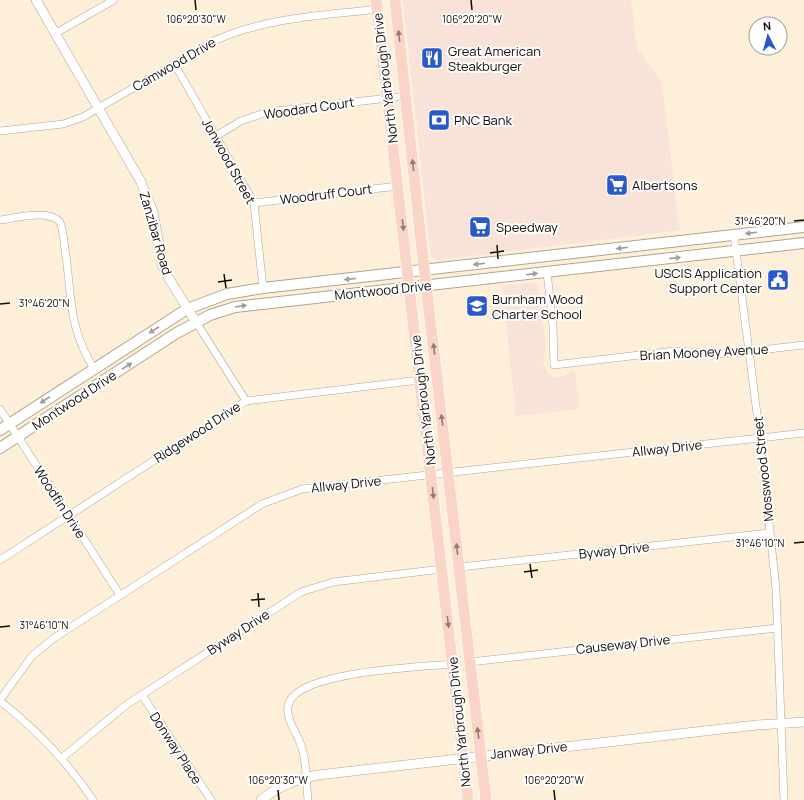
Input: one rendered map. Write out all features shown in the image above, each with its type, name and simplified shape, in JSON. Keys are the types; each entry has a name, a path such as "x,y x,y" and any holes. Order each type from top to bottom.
{"main road":[{"name":"North Yarbrough Drive","path":"395,0 424,271 460,567 486,800"},
{"name":"North Yarbrough Drive","path":"377,5 468,800"},
{"name":"Montwood Drive","path":"4,427 188,309 227,294 263,288 408,273 804,227"},
{"name":"Montwood Drive","path":"0,448 196,322 216,313 235,307 804,243"}],"street":[{"name":"Zanzibar Road","path":"36,0 99,107 147,194 153,212 164,266 171,282 246,401"},
{"path":"56,34 114,0"},
{"name":"Camwood Drive","path":"0,131 63,124 83,117 216,40 255,25 278,20 377,5"},
{"name":"Jonwood Street","path":"175,64 254,203 263,288"},
{"name":"Woodard Court","path":"216,136 241,121 267,112 406,96"},
{"name":"Woodruff Court","path":"254,203 398,186"},
{"path":"0,220 46,214 55,217 60,222 69,279 72,318 83,351 94,368"},
{"name":"Mosswood Street","path":"734,235 760,438 776,590 784,800"},
{"name":"Brian Mooney Avenue","path":"547,272 553,326 554,365 674,351 710,354 749,352 804,345"},
{"name":"Ridgewood Drive","path":"0,560 246,401 420,380"},
{"name":"Woodfin Drive","path":"0,409 4,427 17,438 49,483 120,595"},
{"name":"Allway Drive","path":"0,701 26,664 44,646 120,595 262,504 302,489 804,433"},
{"name":"Byway Drive","path":"460,567 769,533"},
{"name":"Byway Drive","path":"62,758 115,713 276,607 311,588 348,580 442,569"},
{"name":"Causeway Drive","path":"470,662 777,628"},
{"path":"308,800 302,751 287,711 289,702 297,691 316,682 333,677 453,664"},
{"name":"Donway Place","path":"142,695 211,800"},
{"path":"0,701 32,727 62,758 93,800"},
{"name":"Janway Drive","path":"261,800 281,786 305,777 780,722 804,722"}],"shaded area":[{"path":"403,0 631,0 637,48 662,83 679,227 681,230 438,260 431,256"},
{"path":"537,282 546,343 543,363 549,375 554,377 561,377 575,370 579,409 516,416 502,286"}],"place":[{"name":"Great American Steakburger","path":"432,58"},
{"name":"PNC Bank","path":"439,120"},
{"name":"Albertsons","path":"617,185"},
{"name":"Speedway","path":"480,227"},
{"name":"USCIS Application Support Center","path":"778,280"},
{"name":"Burnham Wood Charter School","path":"477,306"}]}
